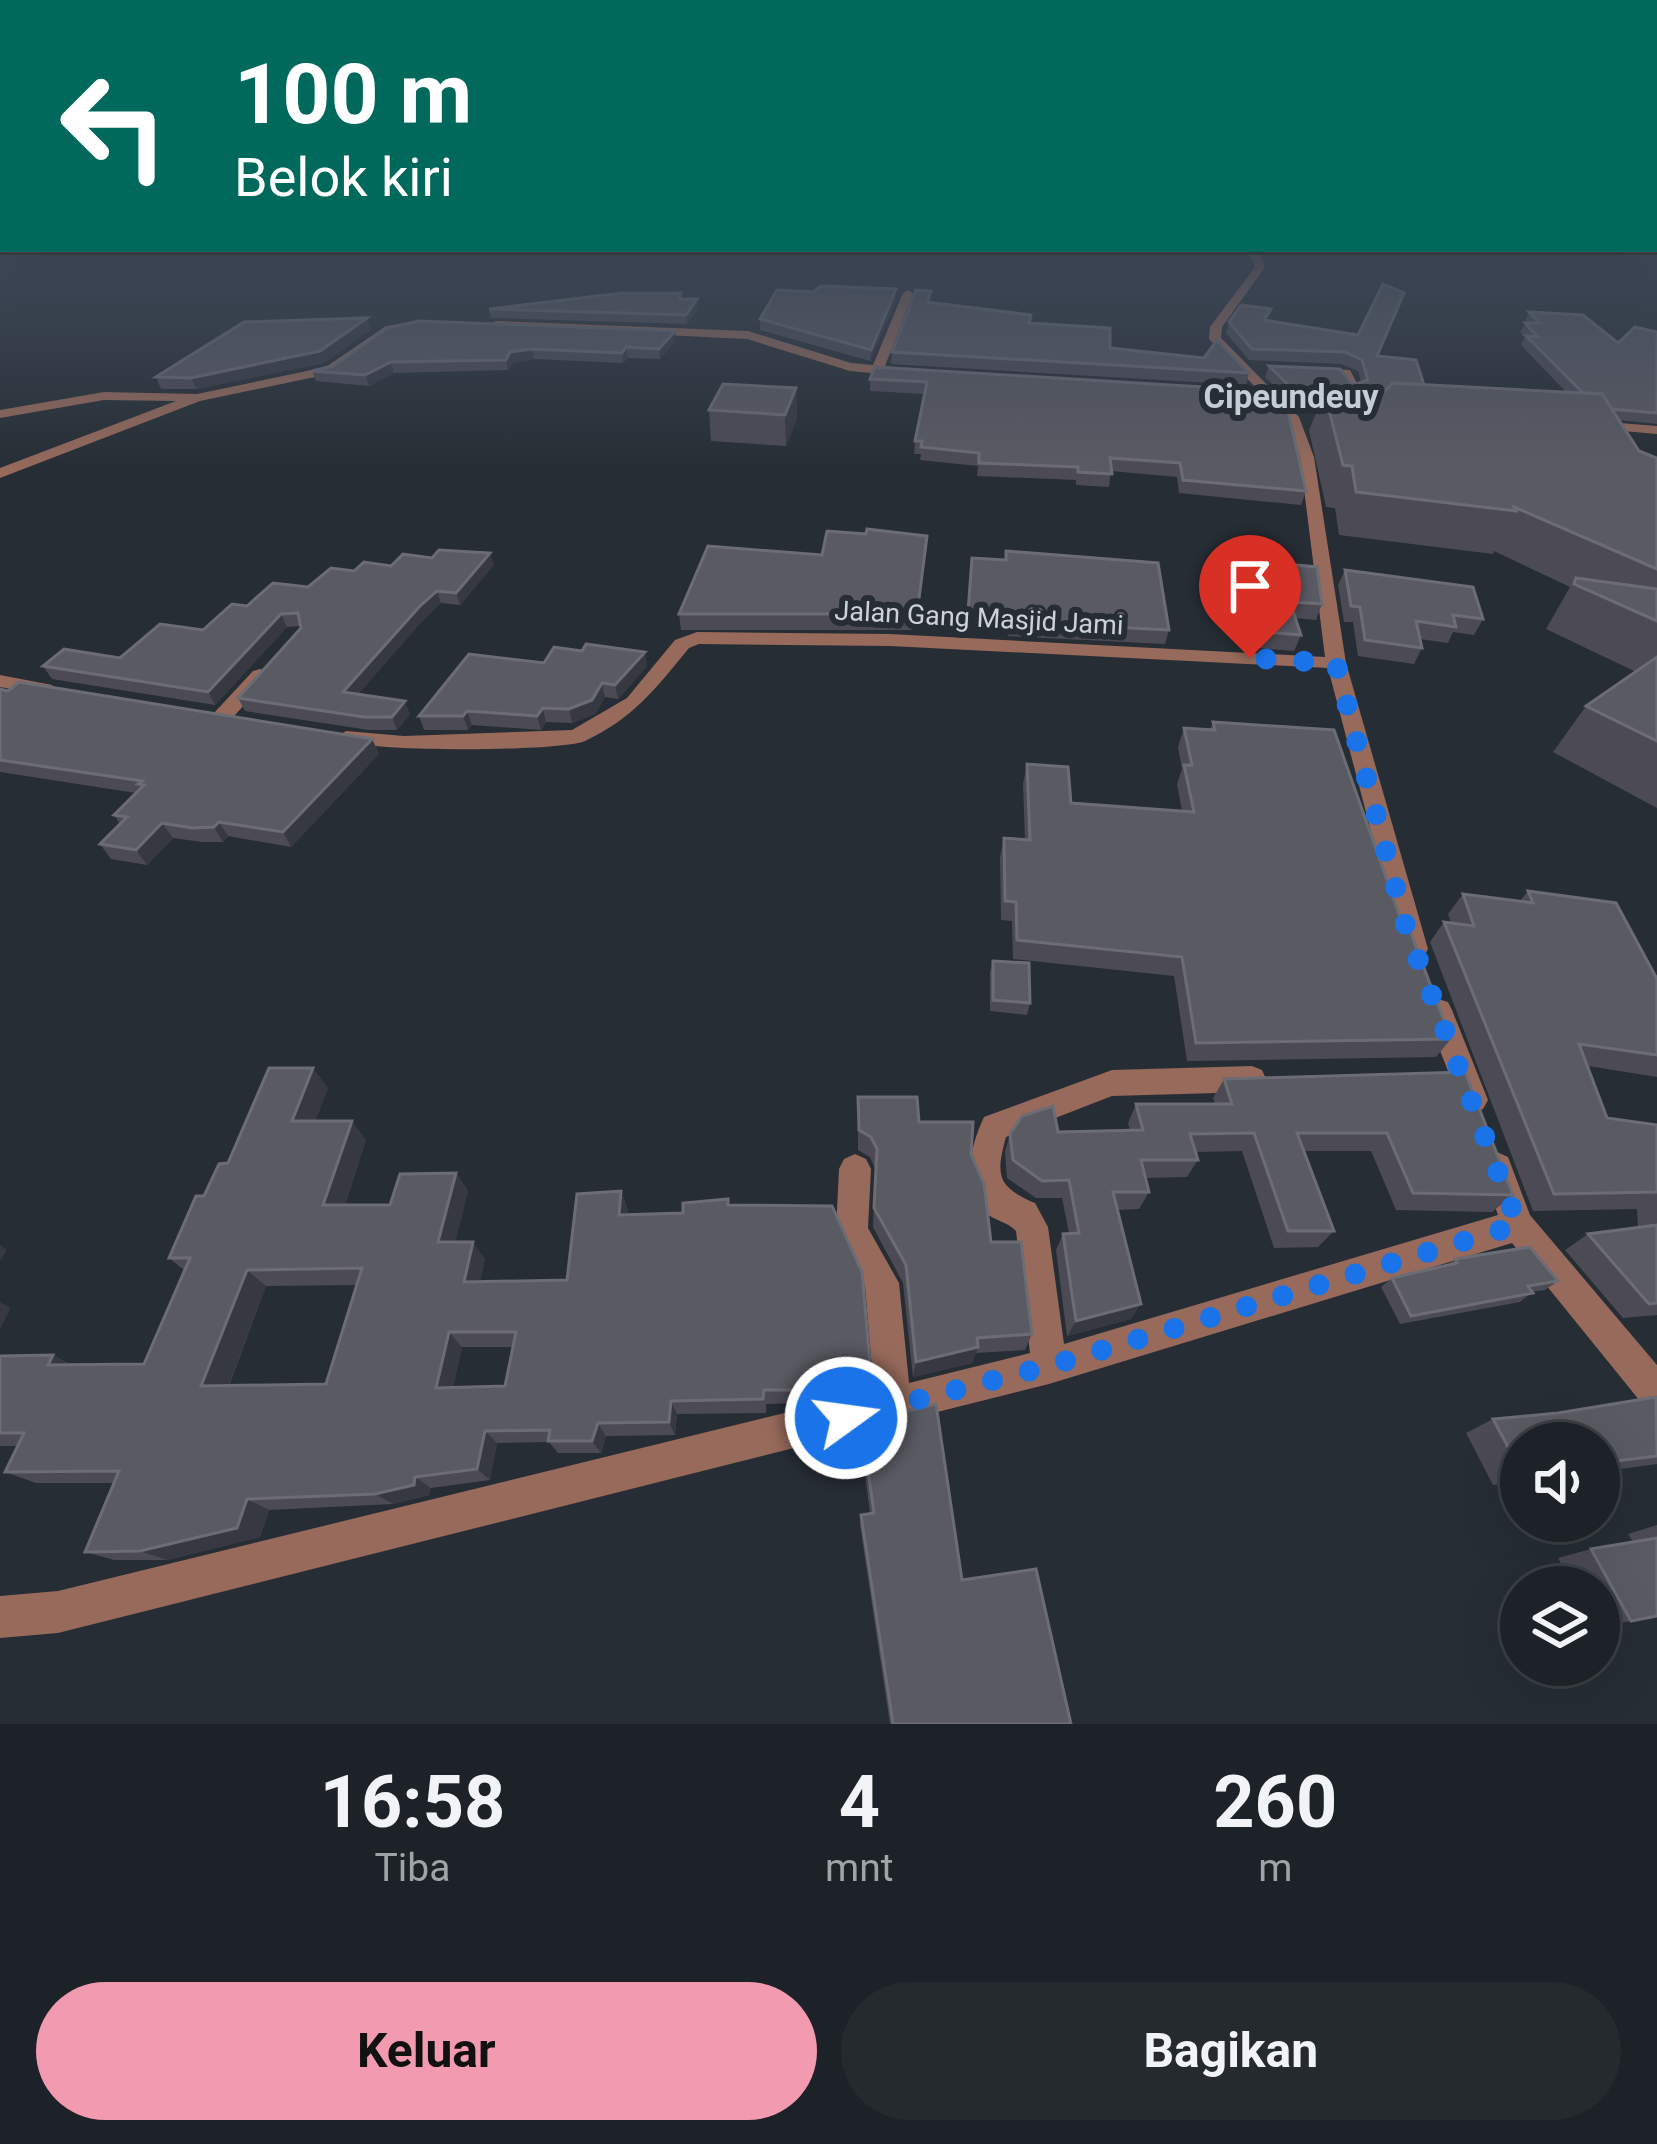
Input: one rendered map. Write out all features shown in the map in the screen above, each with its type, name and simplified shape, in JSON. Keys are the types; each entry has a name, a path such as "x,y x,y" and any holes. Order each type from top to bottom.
{"street":[{"path":"877,371 900,313"},
{"path":"1226,313 1216,327 1222,348 1248,368 1294,420 1310,479 1336,663 1359,760 1451,1073 1518,1225 1657,1393"},
{"path":"0,473 196,398 331,370 398,325 464,324"},
{"path":"486,324 748,335 877,371 924,374"},
{"path":"1248,368 1271,369"},
{"path":"1294,370 1341,372 1349,376 1353,389"},
{"path":"1250,393 1273,395"},
{"path":"0,414 104,396 196,398"},
{"path":"1294,420 1321,422"},
{"path":"1576,425 1657,430"},
{"name":"Jalan Gang Masjid Jami","path":"327,735 404,743 560,740 595,727 642,692 682,644 734,637 1336,663"},
{"path":"221,718 282,650"},
{"path":"0,681 66,692"},
{"path":"1049,1366 1032,1227 1024,1214 999,1204 990,1189 985,1148 995,1127 1112,1083 1276,1078"},
{"path":"855,1169 852,1231 882,1282 893,1406"},
{"path":"0,1617 58,1612 1049,1366 1518,1225"}],"building":[{"path":"763,313 886,313 871,350 760,319"},
{"path":"907,313 1019,313 1031,315 1029,323 1110,328 1110,348 1204,358 1217,340 1249,373 892,352"},
{"path":"1235,313 1268,313 1264,320 1358,335 1369,313 1395,313 1377,356 1416,360 1424,385 1393,383 1382,394 1324,390 1320,401 1304,400 1269,366 1340,369 1353,385 1368,380 1362,360 1345,352 1252,349 1229,322"},
{"path":"1530,313 1583,315 1618,343 1635,327 1657,332 1657,413 1611,409 1602,394 1583,393 1526,336 1538,337 1525,323 1540,323"},
{"path":"367,318 320,351 191,378 156,377 244,322"},
{"path":"419,321 675,331 659,349 626,347 622,353 532,349 510,352 506,360 391,362 365,375 312,371 333,366 387,328"},
{"path":"875,367 1268,391 1288,411 1306,491 1183,480 1180,463 1110,458 1112,474 1078,472 1078,467 979,463 979,453 921,447 922,441 915,441 927,382 870,379"},
{"path":"1393,383 1602,394 1639,451 1657,458 1657,569 1514,507 1516,511 1356,492 1352,466 1343,465 1324,390 1382,394"},
{"path":"723,384 796,388 785,415 709,410"},
{"path":"867,529 927,536 917,614 679,614 708,546 822,555 827,531 866,534"},
{"path":"439,550 490,553 456,593 437,591 420,606 343,692 405,701 392,717 238,698 301,628 298,613 281,614 208,692 43,666 64,649 120,658 160,624 203,630 232,604 247,606 273,583 308,587 331,568 354,571 364,562 391,566 403,554 432,558"},
{"path":"1006,551 1158,563 1169,630 1010,622 1010,615 968,612 972,558 1006,560"},
{"path":"1231,559 1317,567 1322,604 1290,602 1301,635 1252,631"},
{"path":"1345,570 1473,587 1483,619 1453,615 1456,627 1416,621 1422,648 1365,640 1360,607 1351,606"},
{"path":"1576,578 1657,589 1657,621 1574,584"},
{"path":"586,644 645,652 615,685 602,683 592,700 569,709 543,708 537,716 467,711 463,716 419,716 469,654 544,663 554,647 582,651"},
{"path":"1657,657 1657,741 1586,706"},
{"path":"19,682 372,739 283,832 219,822 214,827 192,828 162,823 136,850 100,844 127,817 114,815 144,785 138,784 142,781 0,760 0,689 8,691"},
{"path":"1213,722 1334,730 1400,917 1405,918 1451,1039 1196,1043 1182,957 1017,940 1016,902 1005,901 1004,838 1030,840 1027,764 1068,767 1071,803 1194,812 1184,765 1192,765 1184,728 1215,730"},
{"path":"1528,891 1616,903 1657,979 1657,1055 1579,1044 1607,1118 1657,1125 1657,1192 1554,1194 1444,922 1474,926 1463,894 1533,903"},
{"path":"993,961 1029,963 1030,1003 993,1000"},
{"path":"269,1068 313,1068 292,1121 352,1121 323,1205 390,1205 400,1174 456,1173 438,1242 473,1242 464,1282 567,1280 577,1194 621,1191 619,1215 683,1213 683,1203 728,1199 728,1205 832,1206 862,1272 871,1374 803,1390 764,1390 763,1399 671,1401 669,1422 598,1423 592,1441 548,1441 550,1430 485,1431 477,1469 415,1477 414,1485 375,1494 247,1499 237,1528 140,1551 85,1552 119,1471 5,1472 24,1433 0,1433 0,1356 53,1355 48,1365 144,1364 190,1258 169,1258 196,1196 204,1196 219,1164 228,1163","holes":["362,1268 326,1384 201,1386 247,1270","449,1332 516,1332 505,1386 436,1388"]},
{"path":"1465,1072 1513,1195 1413,1193 1387,1133 1297,1133 1334,1231 1288,1231 1254,1133 1190,1134 1198,1160 1141,1160 1149,1192 1113,1192 1141,1304 1076,1321 1063,1234 1079,1233 1069,1180 1042,1181 1013,1160 1010,1134 1022,1116 1053,1106 1058,1132 1143,1130 1136,1104 1232,1104 1224,1079"},
{"path":"858,1097 917,1097 919,1122 973,1122 971,1154 984,1184 991,1242 1021,1242 1032,1334 977,1338 978,1347 916,1362 906,1265 874,1208 877,1149 871,1137 859,1130"},
{"path":"1657,1225 1657,1303 1649,1304 1588,1234"},
{"path":"1530,1247 1558,1281 1528,1286 1533,1293 1411,1316 1392,1278 1457,1263 1455,1259"},
{"path":"1656,1397 1657,1456 1620,1460 1620,1422 1500,1422 1500,1432 1493,1419"},
{"path":"936,1404 962,1580 1036,1569 1071,1724 893,1724 861,1515 874,1513 861,1422"},
{"path":"1657,1538 1657,1616 1631,1621 1620,1601 1620,1566 1600,1566 1591,1549"}],"district":[{"name":"Cipeundeuy","path":"1291,396"}],"route":[{"path":"846,1418 1049,1366 1518,1225 1406,927 1336,663 1250,658"}]}
